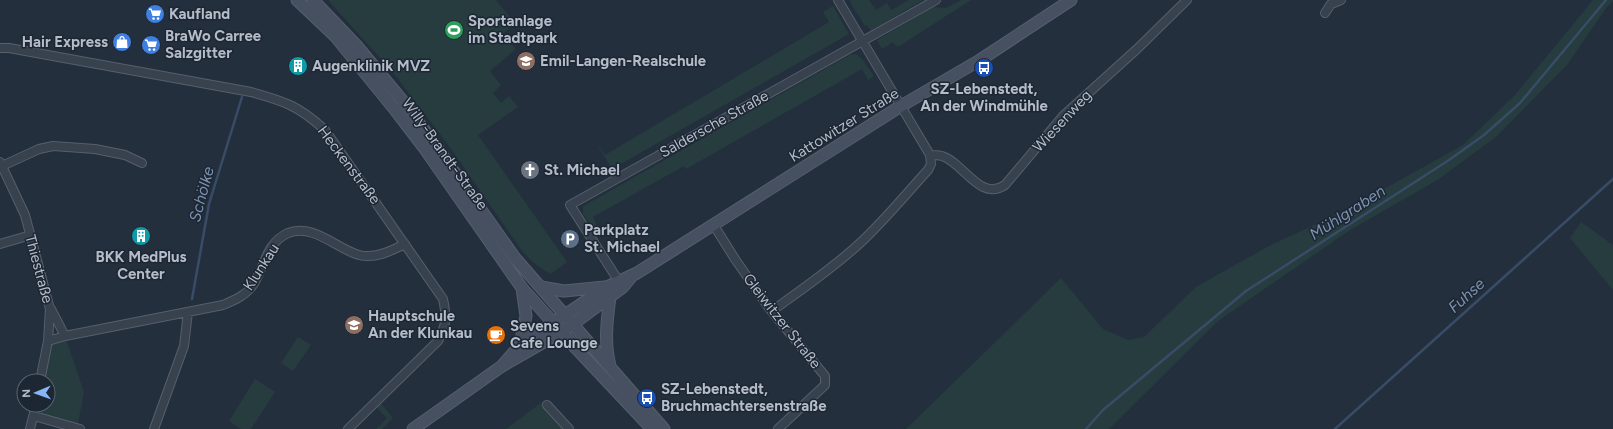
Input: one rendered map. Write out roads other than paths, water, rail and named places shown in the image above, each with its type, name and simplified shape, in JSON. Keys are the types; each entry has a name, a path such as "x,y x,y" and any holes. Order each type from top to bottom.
{"street":[{"name":"Willy-Brandt-Straße","path":"298,0 335,36 396,111 425,149 522,288 652,429"},
{"name":"Willy-Brandt-Straße","path":"313,0 356,45 401,100 430,138 515,258 664,429"},
{"path":"772,311 835,265 860,243 886,218 928,170 930,164 930,155 838,0"},
{"name":"Saldersche Straße","path":"618,280 570,206 936,0"},
{"name":"Kattowitzer Straße","path":"413,429 502,366 573,324 609,292 618,280 633,275 901,106 980,60 1071,0"},
{"name":"Wiesenweg","path":"930,155 941,156 950,160 979,186 987,189 1000,188 1006,185 1063,116 1137,49 1187,0"},
{"path":"1325,13 1332,4 1341,0"},
{"name":"Heckenstraße","path":"0,48 9,48 211,84 265,96 298,108 312,118 332,138 443,299 447,315 445,327 438,341 348,429"},
{"path":"1,164 39,149 53,146 95,149 124,155 142,162"},
{"name":"Thiestraße","path":"1,164 22,209 31,235 50,309 48,341 42,373"},
{"name":"Gleiwitzer Straße","path":"712,224 772,311 820,370 826,380 825,385 778,429"},
{"name":"Klunkau","path":"48,341 65,336 224,305 238,299 253,285 267,253 276,240 289,233 301,231 314,234 359,255 384,254 406,244"},
{"path":"0,244 31,235"},
{"name":"Kattowitzer Straße","path":"502,366 520,345 553,322 565,314 609,292 623,287 633,275"},
{"path":"541,287 569,291 609,292 606,334 610,367"},
{"path":"520,345 526,316 522,288"},
{"path":"50,309 65,336"},
{"path":"154,429 184,346 188,312"},
{"path":"547,405 569,429"},
{"path":"30,429 35,413"},
{"path":"34,416 80,429"}],"waterway":[{"name":"Mühlgraben","path":"1086,429 1103,410 1246,291 1449,160 1484,135 1520,103 1606,0"},
{"name":"Schölke","path":"192,299 209,204 242,97"},
{"name":"Fuhse","path":"1335,429 1613,179"}],"place":[{"name":"Kaufland","path":"155,14"},
{"name":"Sportanlage im Stadtpark","path":"454,30"},
{"name":"Hair Express","path":"122,42"},
{"name":"BraWo Carree Salzgitter","path":"151,45"},
{"name":"Emil-Langen-Realschule","path":"526,61"},
{"name":"Augenklinik MVZ","path":"298,66"},
{"name":"SZ-Lebenstedt, An der Windmühle","path":"984,68"},
{"name":"St. Michael","path":"530,170"},
{"name":"BKK MedPlus Center","path":"141,236"},
{"name":"Parkplatz St. Michael","path":"570,239"},
{"name":"Hauptschule An der Klunkau","path":"354,325"},
{"name":"Sevens Cafe Lounge","path":"496,335"},
{"name":"SZ-Lebenstedt, Bruchmachtersenstraße","path":"647,398"}]}
